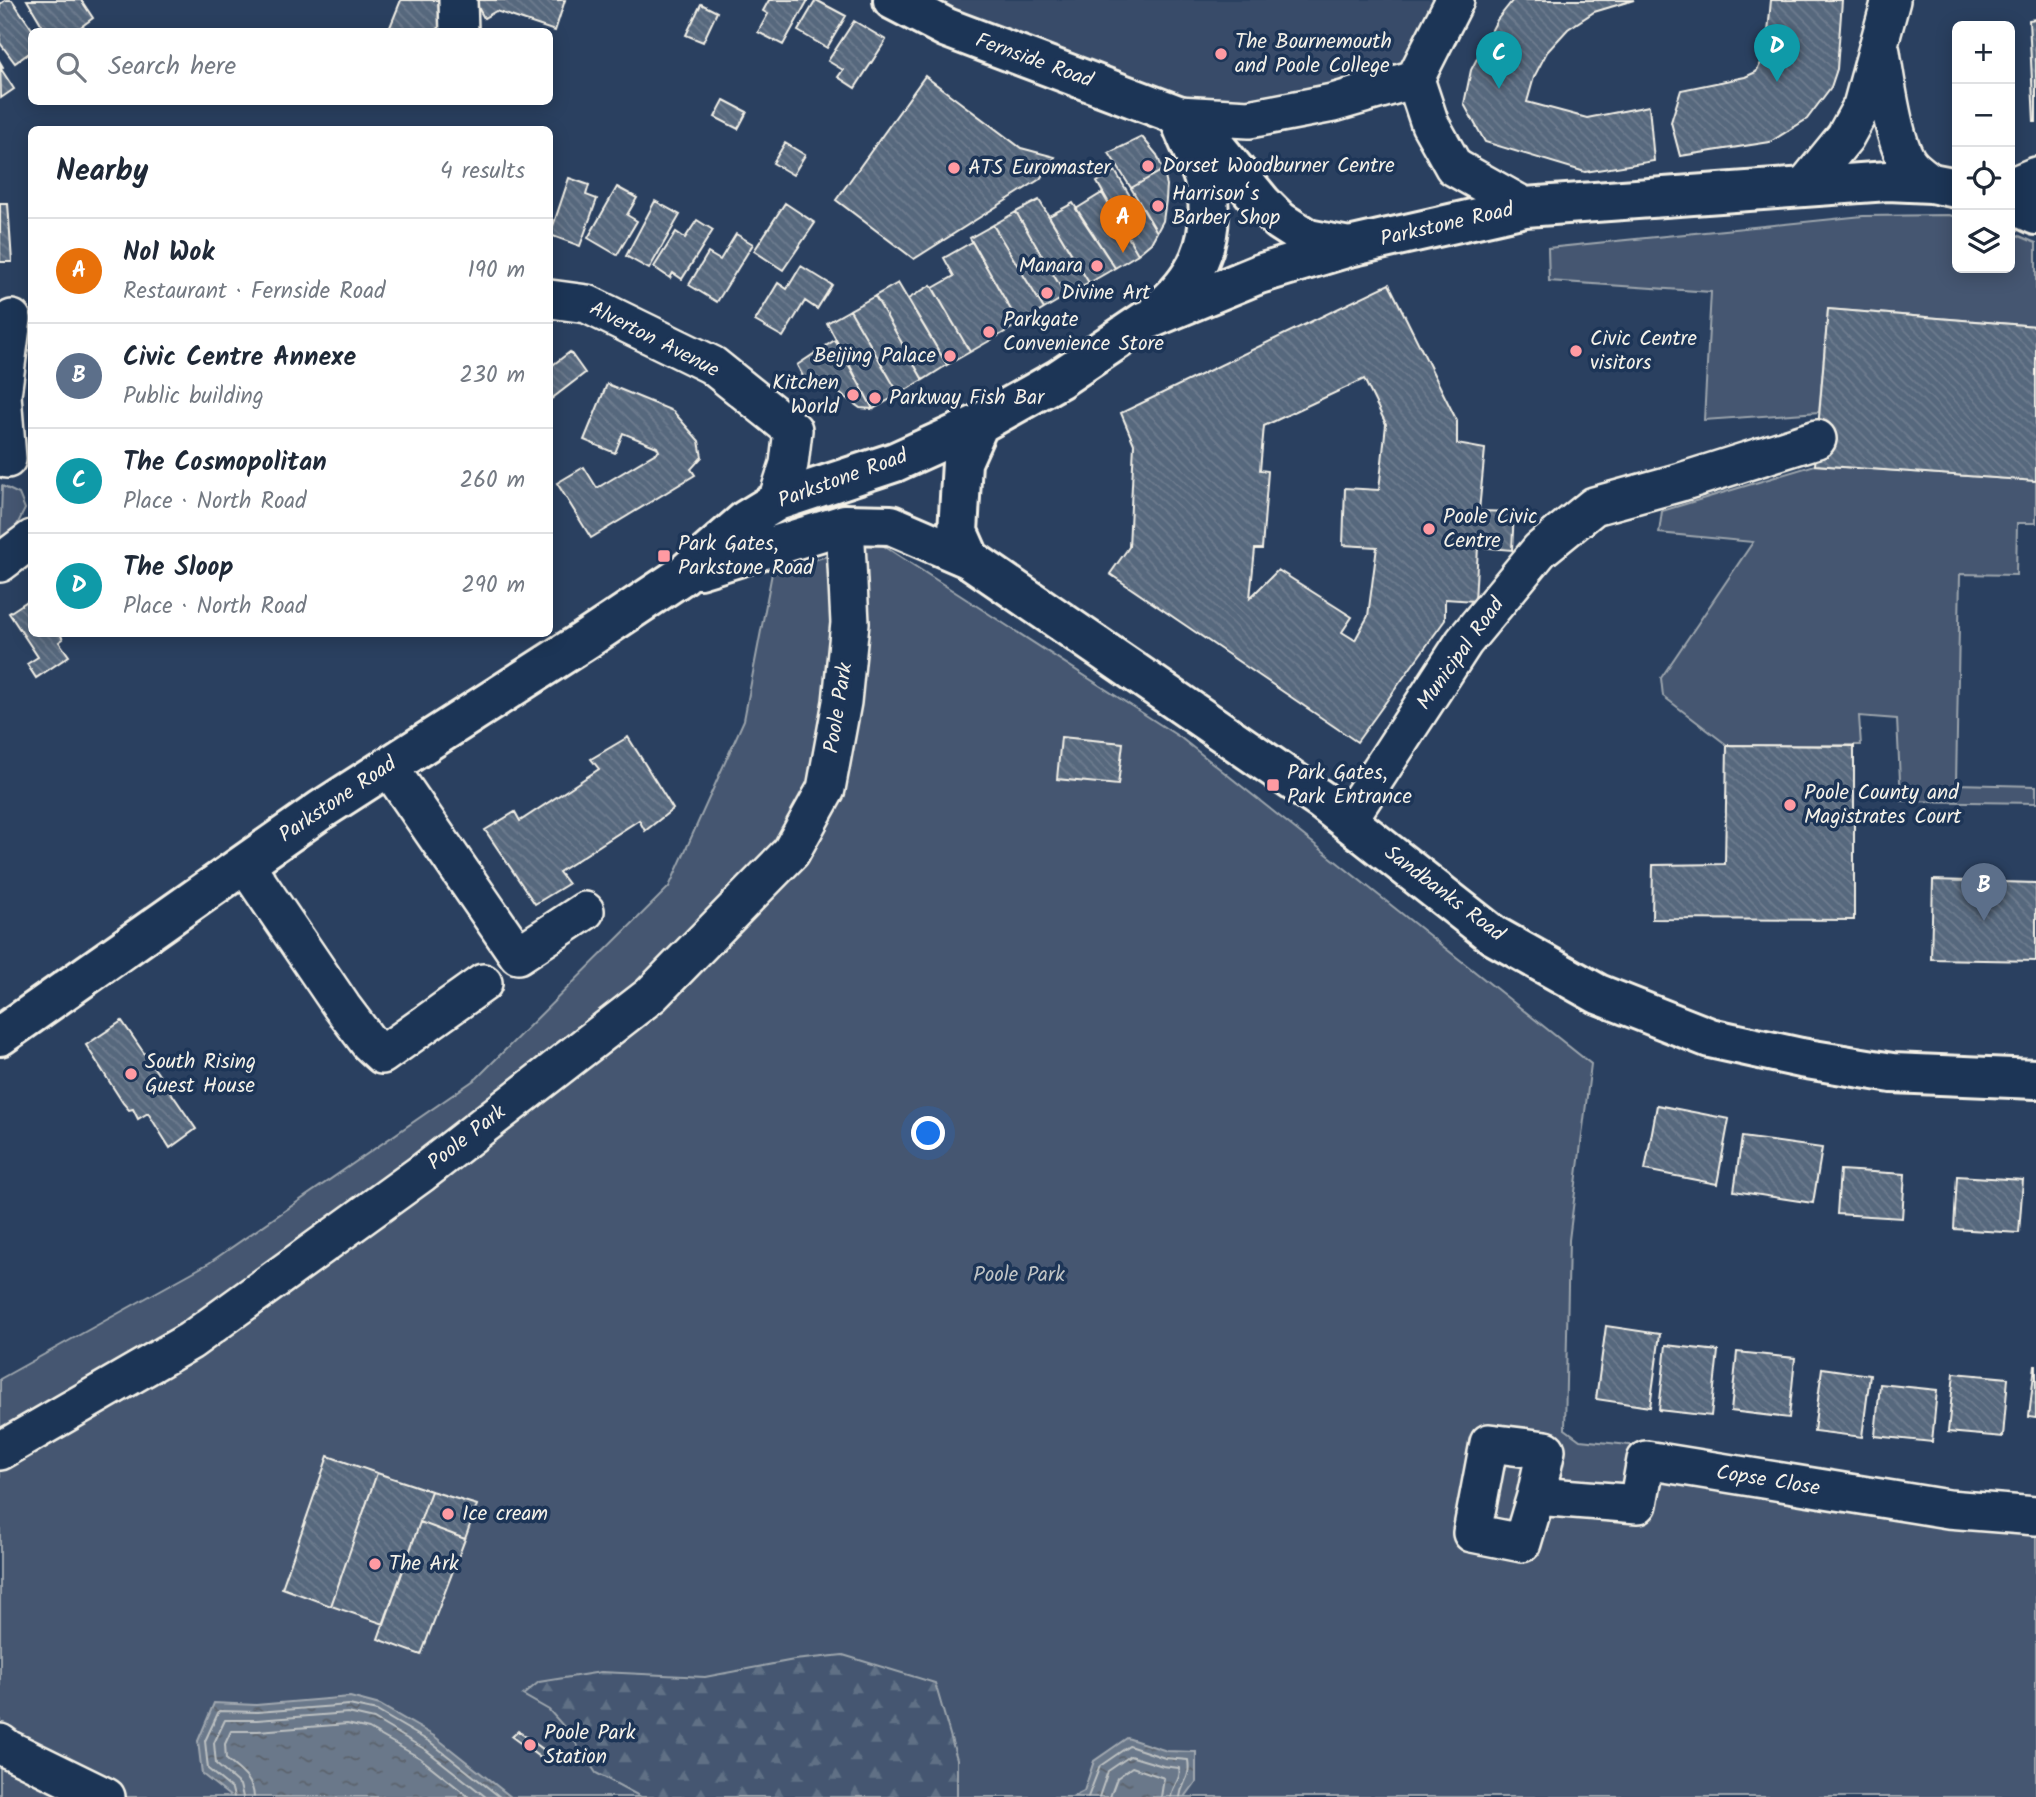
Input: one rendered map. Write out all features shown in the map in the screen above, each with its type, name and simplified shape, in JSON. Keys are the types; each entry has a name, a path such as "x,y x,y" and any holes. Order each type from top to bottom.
{"main road":[{"name":"Fernside Road","path":"892,0 947,29 1178,115 1211,141 1262,203 1280,220 1308,239 1349,247"},
{"path":"1145,321 1177,295 1198,265 1209,233 1207,190 1178,115"},
{"name":"Parkstone Road","path":"0,1036 388,766 683,575 746,520 777,501 895,462 979,424 1059,379 1145,321 1259,274 1349,247 1525,207 1888,181 1944,186"},
{"path":"2015,205 2036,215"},
{"path":"970,559 958,532 962,462 979,424"},
{"name":"Parkstone Road","path":"683,575 845,524 891,525 970,559"},
{"name":"Sandbanks Road","path":"970,559 1348,820 1493,935 1598,993 1710,1038 1801,1058 1892,1073 2036,1079"}],"street":[{"path":"458,0 459,28"},
{"path":"1455,0 1415,79 1430,124 1454,167 1525,207"},
{"path":"1805,186 1845,138 1862,106 1891,0"},
{"path":"1880,44 1887,92 1900,142 1909,163 1944,186"},
{"name":"Fernside Road","path":"1178,115 1250,119 1333,103 1415,79"},
{"path":"2015,185 2036,176"},
{"name":"Alverton Avenue","path":"553,299 587,304 712,365 793,430 789,464 777,501"},
{"path":"12,319 2,395 13,462"},
{"name":"Municipal Road","path":"1348,820 1464,642 1541,550 1594,506 1817,439"},
{"name":"Poole Park","path":"0,1451 190,1341 422,1173 651,995 791,852 826,789 842,702 850,623 845,524"},
{"path":"0,563 28,542"},
{"path":"388,766 518,955 585,911"},
{"path":"245,864 349,1016 369,1043 382,1055 483,983"},
{"name":"Copse Close","path":"1536,1496 1638,1504 1646,1460 1948,1509 2036,1516"},
{"path":"0,1743 106,1797"}],"shaded area":[{"name":"The Bournemouth and Poole College","path":"912,0 1455,0 1415,79 1178,115"}],"green space":[{"path":"1863,216 1952,216 1952,273 2015,273 2015,234 2036,243 2036,326 1828,309 1819,412 1704,420 1711,292 1549,281 1548,248"},
{"path":"1815,465 2036,481 2036,523 2017,523 2016,575 1960,574 1956,784 2036,786 2036,803 1901,801 1897,719 1859,716 1861,745 1727,745 1663,696 1661,678 1753,542 1659,533 1662,511"},
{"path":"2,486 19,494 25,509 14,531 0,545"},
{"name":"Poole Park","path":"876,541 1181,738 1591,1064 1569,1240 1565,1429 1580,1440 1649,1447 2036,1516 2036,1797 0,1797 0,1379 209,1263 477,1078 669,887 744,720 772,573"},
{"path":"843,1655 935,1683 957,1759 957,1797 641,1797 596,1773 567,1730 549,1710 523,1695 539,1682 601,1672 705,1677 794,1660"}],"water":[{"path":"350,1697 380,1705 434,1736 511,1797 231,1797 202,1774 198,1741 214,1703 256,1705"},
{"path":"1127,1738 1167,1751 1196,1752 1196,1782 1185,1797 1072,1797 1084,1791 1094,1761"}],"building":[{"path":"12,0 31,28 28,28 28,54 15,63 0,43 0,4"},
{"path":"27,0 81,0 93,18 79,28 44,28"},
{"path":"401,0 450,0 439,28 390,28"},
{"path":"474,0 565,0 555,31 553,28 496,11 484,18"},
{"path":"769,0 808,0 783,45 758,32 768,14 763,11"},
{"path":"816,0 846,16 827,48 798,31"},
{"path":"1513,0 1634,0 1594,12 1568,29 1547,52 1534,77 1527,102 1587,118 1649,106 1654,161 1585,172 1485,142 1464,104 1471,70 1497,20"},
{"path":"1771,0 1842,0 1837,69 1831,87 1807,119 1770,142 1680,156 1671,122 1681,90 1745,77 1756,72 1766,54"},
{"path":"701,4 717,12 703,42 686,35"},
{"path":"2036,19 2036,122 2034,122 2029,20"},
{"path":"854,21 886,40 855,88 838,77 843,70 828,61"},
{"path":"0,62 3,67 1,69 14,89 1,98"},
{"name":"ATS Euromaster","path":"925,76 1021,148 1055,157 1040,179 914,259 836,200"},
{"path":"724,100 747,112 738,129 715,117"},
{"path":"1142,137 1157,155 1163,170 1131,188 1109,153"},
{"path":"785,143 805,155 793,175 773,163"},
{"path":"1163,170 1167,185 1166,200 1163,221 1157,232 1131,188"},
{"path":"1115,171 1133,201 1136,198 1157,232 1151,243 1138,254 1097,182"},
{"path":"569,178 589,185 586,195 597,199 580,246 553,236 553,226"},
{"path":"617,187 637,198 627,215 637,221 617,255 588,238"},
{"path":"1102,193 1138,254 1115,268 1076,209"},
{"path":"1039,200 1089,283 1066,296 1016,212"},
{"path":"655,201 680,215 649,269 626,256"},
{"path":"0,203 8,203 12,262 0,262"},
{"path":"785,203 815,223 783,270 754,251"},
{"path":"1073,203 1115,268 1089,283 1049,216"},
{"path":"1016,212 1066,296 1044,309 993,225"},
{"path":"697,220 713,230 682,279 673,273 670,278 654,267 676,232 685,238"},
{"path":"993,225 1044,309 1019,324 970,238"},
{"path":"736,234 753,244 717,302 689,285 708,253 720,260"},
{"path":"972,242 1019,324 970,352 933,288 954,276 944,258"},
{"path":"801,266 832,285 817,309 805,301 783,337 755,321 778,283 787,289"},
{"path":"898,283 947,365 923,380 875,296"},
{"name":"Poole Civic Centre","path":"1389,284 1457,421 1457,444 1485,449 1479,511 1514,512 1512,550 1478,547 1475,601 1445,599 1445,620 1357,742 1110,574 1129,547 1134,444 1121,413","holes":["1364,379 1386,424 1379,490 1345,488 1343,545 1377,547 1368,616 1355,640 1342,632 1352,617 1278,570 1250,598 1255,549 1262,549 1268,471 1260,470 1264,426"]},
{"path":"931,285 970,352 947,365 908,299"},
{"path":"875,296 923,380 899,394 850,310"},
{"path":"1828,309 2036,326 2036,481 1815,465"},
{"path":"850,310 899,394 873,409 827,323"},
{"path":"835,340 873,409 860,408 825,383 807,384 797,365"},
{"path":"570,352 585,373 553,398 553,365"},
{"path":"607,384 673,411 699,441 702,457 691,469 695,475 591,538 557,483 584,467 597,488 659,451 657,447 623,433 615,453 584,440"},
{"path":"28,601 28,637 62,637 59,642 69,656 36,678 27,664 38,657 9,613"},
{"path":"628,737 673,809 645,831 639,820 559,872 568,884 535,904 485,830 515,812 520,821 599,769 591,759"},
{"path":"1061,737 1123,743 1118,785 1057,779"},
{"name":"Poole County and Magistrates Court","path":"1727,745 1854,746 1854,920 1652,919 1653,865 1725,864"},
{"path":"1933,880 2036,883 2036,961 1931,959"},
{"name":"South Rising Guest House","path":"122,1021 196,1129 170,1148 148,1113 138,1119 133,1109 129,1110 123,1103 86,1045"},
{"path":"1657,1105 1729,1119 1717,1184 1645,1170"},
{"path":"1742,1137 1822,1148 1813,1203 1734,1191"},
{"path":"1840,1170 1905,1174 1902,1218 1837,1214"},
{"path":"1957,1176 2023,1180 2019,1233 1954,1229"},
{"path":"1606,1326 1660,1334 1650,1407 1596,1399"},
{"path":"1666,1345 1718,1351 1711,1416 1659,1410"},
{"path":"1737,1352 1795,1358 1789,1418 1731,1411"},
{"path":"2036,1365 2036,1418 2029,1417"},
{"path":"1822,1368 1870,1375 1862,1437 1814,1431"},
{"path":"1954,1373 2008,1378 2003,1437 1948,1432"},
{"path":"1880,1384 1937,1390 1932,1442 1875,1436"},
{"path":"328,1456 377,1473 331,1606 282,1588"},
{"name":"The Ark","path":"377,1473 431,1491 384,1624 331,1606"},
{"name":"Ice cream","path":"431,1491 477,1505 465,1539 420,1522"},
{"path":"420,1522 465,1539 421,1655 378,1639"},
{"name":"Poole Park Station","path":"518,1731 547,1752 542,1759 512,1737"}],"place":[{"name":"The Bournemouth and Poole College","path":"1221,54"},
{"name":"The Sloop","path":"1777,82"},
{"name":"The Cosmopolitan","path":"1499,89"},
{"name":"Dorset Woodburner Centre","path":"1148,166"},
{"name":"ATS Euromaster","path":"954,168"},
{"name":"Harrison‘s Barber Shop","path":"1158,206"},
{"name":"No1 Wok","path":"1123,253"},
{"name":"Manara","path":"1097,266"},
{"name":"Divine Art","path":"1047,293"},
{"name":"Parkgate Convenience Store","path":"989,332"},
{"name":"Civic Centre visitors","path":"1576,351"},
{"name":"Beijing Palace","path":"950,356"},
{"name":"Kitchen World","path":"853,395"},
{"name":"Parkway Fish Bar","path":"875,398"},
{"name":"Poole Civic Centre","path":"1429,529"},
{"name":"Park Gates, Parkstone Road","path":"664,556"},
{"name":"Park Gates, Park Entrance","path":"1273,785"},
{"name":"Poole County and Magistrates Court","path":"1790,805"},
{"name":"Civic Centre Annexe","path":"1984,921"},
{"name":"South Rising Guest House","path":"131,1074"},
{"name":"Ice cream","path":"448,1514"},
{"name":"The Ark","path":"375,1564"},
{"name":"Poole Park Station","path":"530,1745"}]}
